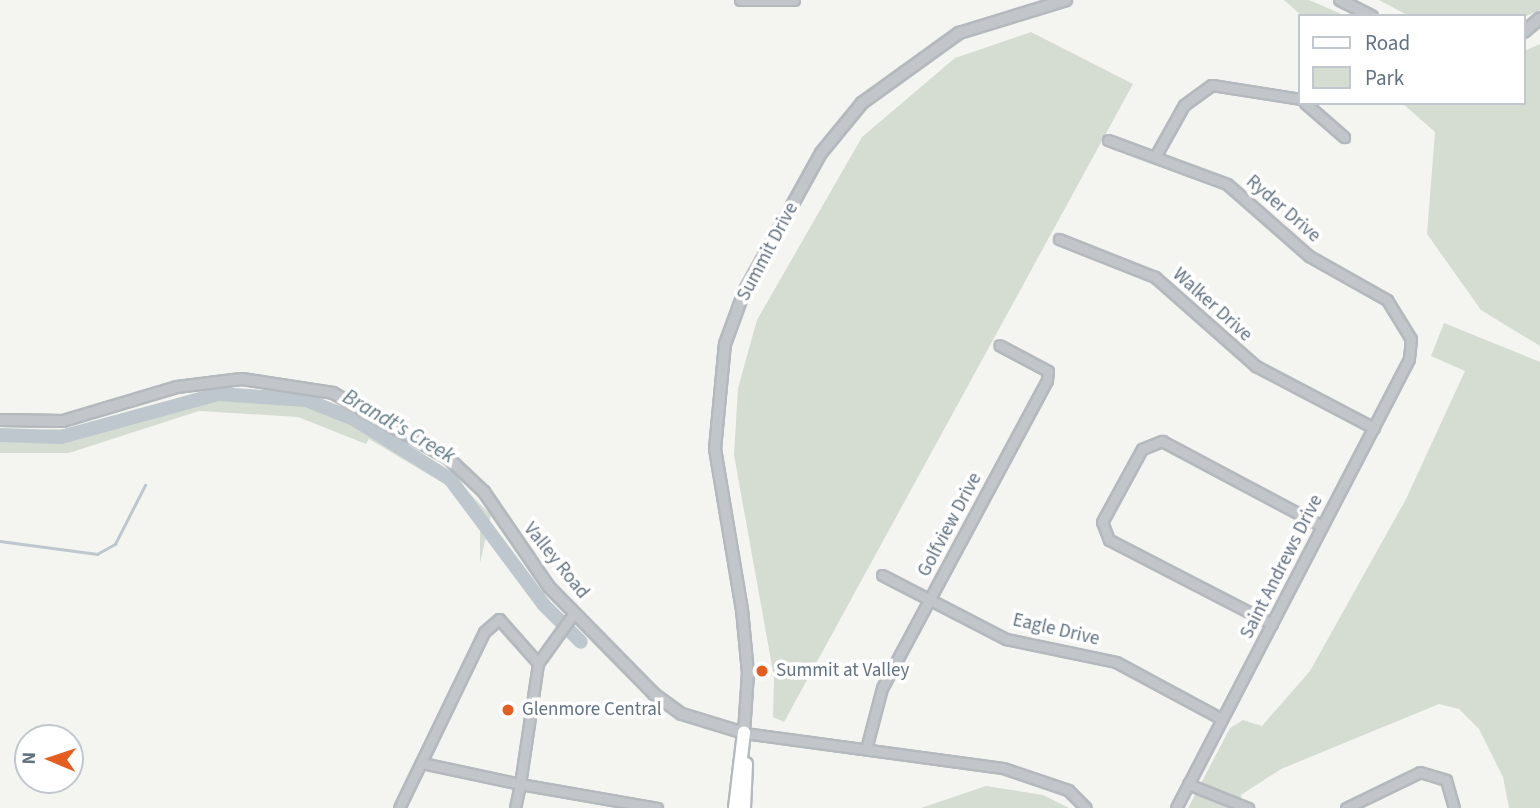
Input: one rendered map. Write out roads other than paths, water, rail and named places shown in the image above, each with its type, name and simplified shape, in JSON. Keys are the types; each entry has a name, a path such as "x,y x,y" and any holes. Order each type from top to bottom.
{"main road":[{"name":"Summit Drive","path":"735,808 744,733"},
{"name":"Summit Drive","path":"744,733 744,808"}],"street":[{"path":"740,0 794,0"},
{"name":"Summit Drive","path":"744,733 743,623 715,449 725,344 744,292 821,153 862,103 959,33 1066,0"},
{"path":"1340,0 1368,14"},
{"path":"1526,30 1540,18"},
{"path":"1156,155 1184,105 1212,85 1298,100"},
{"path":"1307,105 1344,137"},
{"name":"Ryder Drive","path":"1108,140 1156,155 1227,184 1309,256 1387,300 1412,340"},
{"name":"Walker Drive","path":"1059,239 1155,277 1256,366 1374,428"},
{"name":"Saint Andrews Drive","path":"1175,808 1409,359 1412,340"},
{"name":"Golfview Drive","path":"866,749 882,688 1047,380 1048,371 999,345"},
{"name":"Valley Road","path":"0,420 62,421 177,387 242,379 333,393 449,458 484,492 528,561 574,613 663,701 682,714 744,733 866,749 1040,777 1086,808"},
{"path":"1272,624 1109,540 1102,523 1142,449 1162,441 1322,526"},
{"name":"Eagle Drive","path":"881,575 1006,639 1116,662 1222,719"},
{"path":"515,808 538,663 574,613"},
{"path":"399,808 484,632 499,619 538,663"},
{"path":"422,763 520,784 657,808"},
{"path":"1346,808 1420,772 1446,780 1454,808"},
{"path":"1188,784 1248,808"}],"waterway":[{"name":"Brandt's Creek","path":"0,435 61,437 218,394 306,400 354,419 450,479 544,605 581,642"},
{"path":"0,541 97,554 115,544 145,485"}],"place":[{"name":"Summit at Valley","path":"762,671"},
{"name":"Glenmore Central","path":"508,710"}]}
